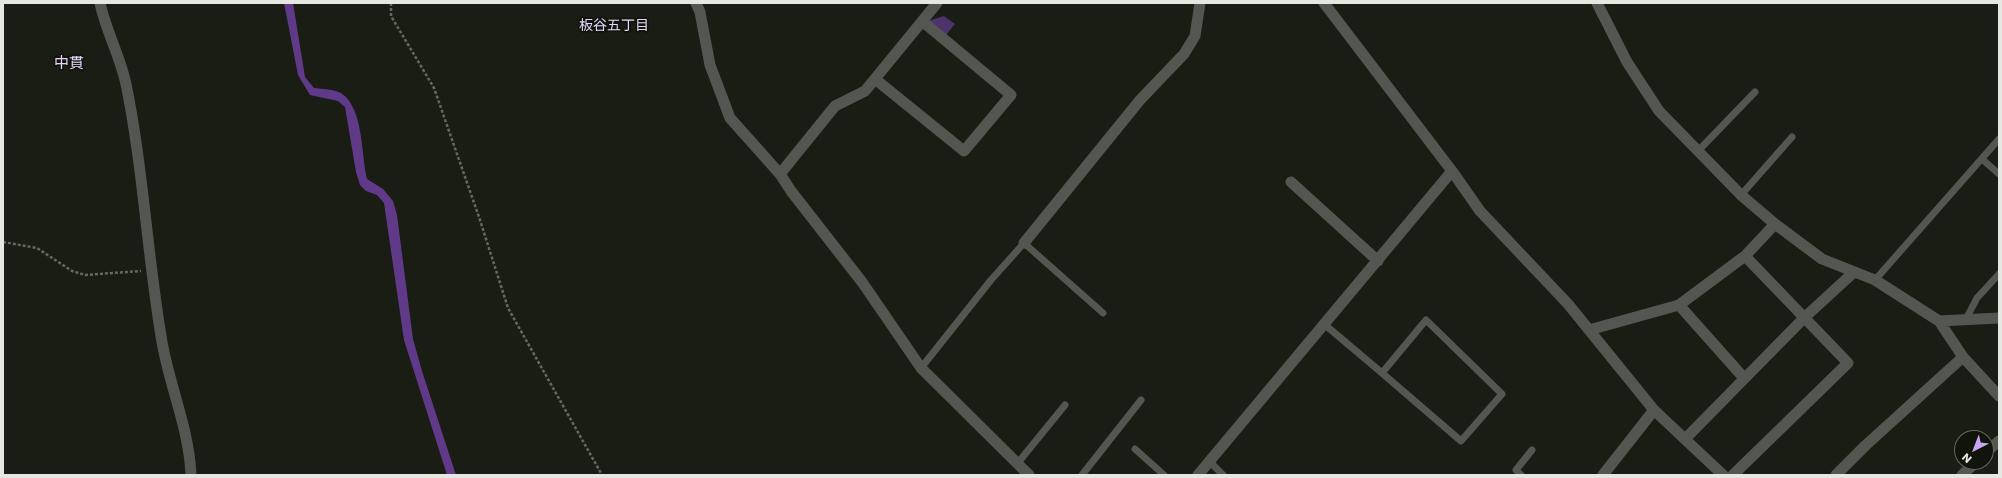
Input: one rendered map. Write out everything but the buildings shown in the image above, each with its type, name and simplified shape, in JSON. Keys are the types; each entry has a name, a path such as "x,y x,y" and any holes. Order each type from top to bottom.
{"street":[{"path":"100,3 126,82 136,143 161,337 168,373 184,427 191,462 191,475"},
{"path":"696,3 700,12 710,64 730,118 780,174 791,191 862,282 921,368 1028,474"},
{"path":"780,174 835,106 865,91 937,3"},
{"path":"1024,243 1140,100 1184,54 1195,36 1200,3"},
{"path":"1324,3 1480,211 1568,304 1654,410 1723,475"},
{"path":"1597,3 1627,62 1659,111 1741,195 1775,224 1822,259 1875,280 1939,321 1963,358 1999,396"},
{"path":"875,79 964,151 1011,95 922,21"},
{"path":"1198,475 1452,172"},
{"path":"1291,182 1378,260"},
{"path":"1589,330 1679,305 1744,256 1775,224"},
{"path":"1733,475 1848,363 1744,256"},
{"path":"1685,439 1804,318 1854,272"},
{"path":"1679,305 1744,378"},
{"path":"1939,321 1965,321 1999,318"},
{"path":"1836,475 1866,445 1963,358"},
{"path":"1603,475 1654,410"}],"lane":[{"path":"1698,151 1755,92"},
{"path":"1741,195 1792,138"},
{"path":"1875,280 1999,139"},
{"path":"1982,159 1999,174"},
{"path":"921,368 991,280 1024,243 1103,313"},
{"path":"1965,321 1977,298 1999,274"},
{"path":"1324,324 1460,441 1502,394 1426,320 1382,373"},
{"path":"1082,475 1141,400"},
{"path":"1017,464 1065,405"},
{"path":"1135,449 1164,475"},
{"path":"1521,475 1516,470 1532,450"},
{"path":"1209,461 1224,475"}],"path":[{"path":"391,3 391,16 434,88 479,217 508,308 602,475"},
{"path":"3,242 37,248 72,271 85,276 152,270"}],"shaded area":[{"path":"284,3 293,3 305,77 314,88 341,93 348,100 354,109 358,120 367,179 383,189 393,201 397,215 413,339 456,475 447,475 404,340 384,203 377,195 366,191 360,185 356,172 345,107 338,101 310,95 298,75"},
{"path":"944,16 955,24 946,35 928,21"}],"district":[{"name":"板谷五丁目","path":"614,26"},
{"name":"中貫","path":"69,64"}]}
